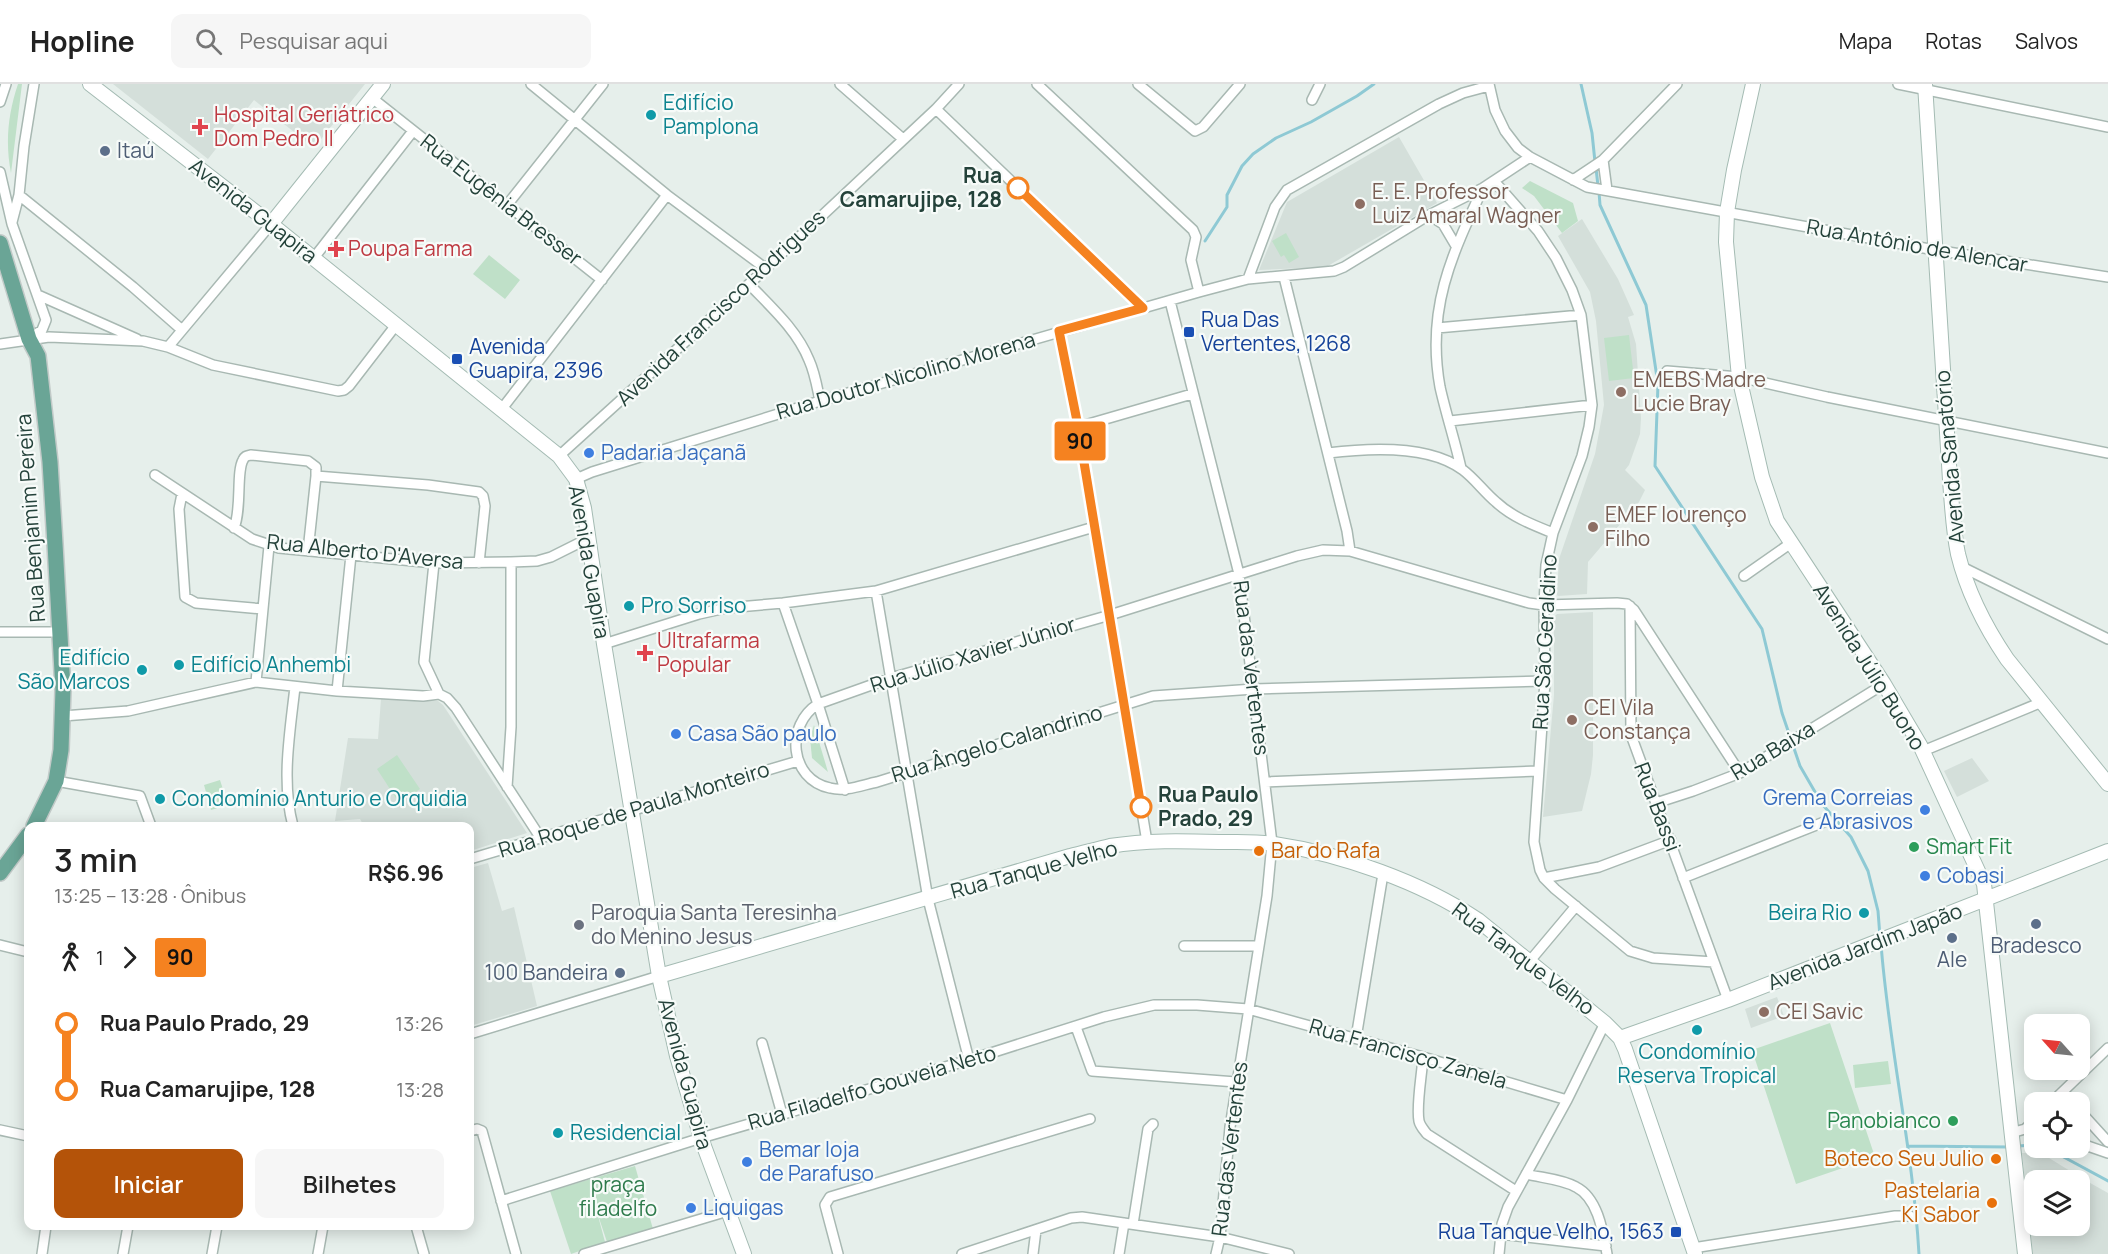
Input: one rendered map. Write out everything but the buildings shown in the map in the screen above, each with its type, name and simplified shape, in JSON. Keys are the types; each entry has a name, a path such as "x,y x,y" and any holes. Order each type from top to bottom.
{"main road":[{"name":"Rua Benjamim Pereira","path":"1,250 29,339 38,356 50,462 63,716 56,781 36,822"},
{"path":"0,873 24,840"}],"street":[{"path":"0,102 6,84"},
{"path":"12,224 19,195 34,84"},
{"name":"Avenida Guapira","path":"90,84 271,224 559,456 576,479 584,508 659,976 677,1056 701,1138 744,1254"},
{"path":"168,347 271,224 383,84"},
{"path":"531,84 667,195 765,268"},
{"path":"507,205 603,84"},
{"path":"840,84 903,140"},
{"name":"Avenida Francisco Rodrigues","path":"559,456 749,284 936,109 959,84"},
{"path":"1037,84 1193,231 1196,237 1191,260 1200,292"},
{"path":"1138,84 1191,130 1198,131 1237,85"},
{"path":"1311,100 1320,84"},
{"path":"1578,182 1582,174 1602,160 1677,84"},
{"name":"Avenida Júlio Buono","path":"1753,84 1737,152 1727,212 1726,242 1740,377 1767,495 1791,543 1884,684 1923,751 1976,861 1984,884 2025,1254"},
{"path":"1898,84 1926,87 2108,127"},
{"path":"1248,279 1275,207 1280,196 1287,190 1439,104 1489,85"},
{"name":"Rua Antônio de Alencar","path":"1489,85 1495,110 1505,131 1518,148 1530,157 1578,182 1605,190 1935,250 2108,278"},
{"name":"Avenida Sanatório","path":"1926,87 1954,528 1962,567 1996,642 2108,784"},
{"name":"Rua Eugênia Bresser","path":"372,98 602,280"},
{"path":"936,109 1143,308"},
{"path":"313,259 414,131"},
{"name":"Rua Doutor Nicolino Morena","path":"576,479 820,401 1200,292 1248,279 1334,271 1429,215 1483,188 1530,157"},
{"path":"1602,160 1605,190"},
{"path":"0,172 12,224 46,320 42,330 29,339"},
{"name":"Rua São Geraldino","path":"1494,181 1538,231 1556,258 1572,290 1581,315 1592,405 1582,456 1553,533 1547,561 1544,605 1545,681 1534,842 1544,878"},
{"path":"1461,468 1437,367 1437,328 1441,296 1456,246 1483,188"},
{"path":"19,195 133,287 182,330"},
{"path":"501,410 667,195"},
{"path":"1429,215 1443,224 1456,246"},
{"path":"1284,277 1350,551"},
{"path":"749,284 792,329 810,362 820,401"},
{"path":"38,295 143,341 168,347 213,365 338,391 349,386 396,325"},
{"name":"Rua das Vertentes","path":"1170,301 1239,574 1272,843 1267,896 1236,1083 1220,1238 1216,1254"},
{"path":"1437,328 1581,315"},
{"path":"1059,331 1078,426 1147,842"},
{"path":"0,344 50,337 143,341"},
{"path":"1667,371 1740,377 2108,453"},
{"path":"1078,426 1192,394"},
{"path":"1450,421 1592,405"},
{"path":"1328,453 1361,449 1406,450 1434,457 1461,468 1506,510 1553,533"},
{"path":"234,528 238,512 241,464 246,457 250,454 309,461 316,467 316,476 308,551"},
{"name":"Rua Alberto D'Aversa","path":"155,475 234,528 269,546 434,563 479,563 544,559 564,552 589,538"},
{"path":"316,476 428,485 479,492 483,496 485,506 479,563"},
{"path":"182,494 179,509 185,597 196,603 263,609"},
{"path":"604,644 717,610 876,591 1094,527"},
{"path":"1744,576 1791,543"},
{"path":"256,682 269,546"},
{"name":"Rua Júlio Xavier Júnior","path":"818,704 891,678 1110,615 1297,556 1323,550 1350,551 1529,603 1544,605 1623,603 1632,608"},
{"path":"337,691 351,555"},
{"path":"507,787 511,727 511,562"},
{"path":"434,563 424,662 439,694"},
{"path":"1962,567 2108,639"},
{"path":"876,591 928,899 969,1060"},
{"path":"783,603 818,704 845,790 832,789 818,783 806,774 798,761 795,745 798,729 806,715 818,704"},
{"path":"1632,608 1740,773"},
{"name":"Rua Bassi","path":"1632,608 1631,735 1728,1000"},
{"path":"0,632 60,632"},
{"name":"Rua Ângelo Calandrino","path":"845,790 1153,696 1254,689 1545,681"},
{"path":"63,716 128,711 256,682 337,691 423,696 439,694 447,698 456,708 540,837"},
{"name":"Rua Baixa","path":"1656,803 1740,773 1884,684"},
{"path":"292,822 287,789 295,687"},
{"path":"1923,751 2042,702"},
{"name":"Rua Roque de Paula Monteiro","path":"474,858 798,761"},
{"path":"1265,782 1538,771"},
{"path":"56,781 140,796 150,822"},
{"path":"1683,878 1824,822"},
{"path":"1544,878 1599,867 1671,840"},
{"name":"Rua Tanque Velho","path":"474,1033 659,976 1110,846 1147,842 1272,843 1344,860 1437,896 1478,920 1605,1023 1620,1038 1642,1095 1694,1251"},
{"name":"Avenida Jardim Japão","path":"1620,1038 1728,1000 2108,851"},
{"path":"1356,1038 1383,874"},
{"path":"1544,878 1630,951 1641,956 1714,962"},
{"path":"1529,962 1576,906"},
{"path":"0,945 24,951"},
{"path":"1184,946 1259,946"},
{"name":"Rua Filadelfo Gouveia Neto","path":"501,1201 701,1138 969,1060 1130,1010 1154,1005 1197,1005 1248,1009"},
{"name":"Rua Francisco Zanela","path":"1248,1009 1424,1056 1567,1100"},
{"path":"1499,1254 1500,1234 1508,1208 1567,1100 1605,1023"},
{"path":"1076,1027 1092,1071 1236,1083"},
{"path":"762,1043 783,1114"},
{"path":"2063,1092 2108,1048"},
{"path":"1424,1056 1419,1108 1419,1121 1422,1129 1516,1191"},
{"path":"838,1254 825,1205 830,1197 1090,1119"},
{"path":"2090,1122 2108,1142"},
{"path":"1119,1254 1148,1129 1153,1124"},
{"path":"0,1130 24,1135"},
{"path":"474,1130 482,1131 516,1254"},
{"path":"2012,1142 2024,1130"},
{"path":"2090,1147 2108,1153"},
{"path":"1500,1234 1607,1250 1594,1205 1582,1191 1566,1183 1526,1174"},
{"path":"584,1254 728,1211"},
{"path":"1694,1251 1895,1216 1910,1216"},
{"path":"962,1254 1071,1218 1082,1217 1220,1238 1289,1254"},
{"path":"42,1254 45,1230"},
{"path":"123,1254 127,1230"},
{"path":"212,1254 216,1230"},
{"path":"318,1254 322,1230"},
{"path":"417,1230 424,1254"},
{"path":"1033,1254 1036,1230"}],"shaded area":[{"name":"Hospital Geriátrico Dom Pedro II","path":"113,84 365,84 314,148 254,100 208,159"},
{"name":"E. E. Professor Luiz Amaral Wagner","path":"1399,137 1437,203 1326,267 1259,270 1287,202"},
{"path":"1582,219 1618,279 1634,315 1628,317 1636,344 1641,418 1640,434 1625,470 1645,490 1639,502 1588,562 1587,594 1558,596 1559,559 1595,454 1604,405 1596,321 1590,292 1558,236"},
{"name":"CEI Vila Constança","path":"1593,612 1593,755 1582,811 1543,817 1554,695 1554,617 1557,614"},
{"path":"381,699 438,701 443,705 527,833 474,850 474,822 362,822 360,819 335,821 348,738 378,739"},
{"path":"1972,758 1989,781 1957,797 1944,771"},
{"path":"488,863 502,911 514,907 537,1006 474,1025 474,867"},
{"name":"CEI Savic","path":"1777,997 1784,1016 1751,1028 1745,1009"},
{"path":"2022,1153 2024,1153 2024,1158 2049,1158 2068,1170 2024,1171"},
{"path":"2090,1183 2108,1193 2108,1254 2033,1254 2031,1236 2090,1236"}],"green space":[{"path":"18,84 22,84 11,173 8,128"},
{"path":"1530,181 1573,203 1578,221 1562,233 1534,196 1522,188"},
{"path":"1286,233 1299,257 1289,263 1284,255 1281,257 1272,241"},
{"path":"489,255 520,280 505,299 473,274"},
{"path":"1629,335 1634,378 1609,381 1604,338"},
{"path":"814,725 828,772 812,758 810,738"},
{"path":"397,755 420,789 399,803 377,769"},
{"path":"220,780 228,805 211,810 204,785"},
{"path":"1830,1023 1875,1157 1796,1184 1752,1050"},
{"path":"1888,1061 1891,1084 1855,1088 1853,1065"},
{"name":"praça filadelfo","path":"635,1166 653,1229 607,1242 597,1212 605,1242 571,1254 550,1191"}],"waterway":[{"path":"1205,241 1227,207 1227,195 1242,166 1253,154 1276,138 1311,122 1374,84"},
{"path":"1581,84 1592,133 1595,162"},
{"path":"1596,168 1598,186"},
{"path":"1599,192 1600,205 1646,305 1658,384 1655,466 1762,629 1782,713 1800,766 1822,804 1851,837 1868,871 1878,911 1880,937"},
{"path":"1881,944 1889,1022 1912,1176 1919,1254"},
{"path":"1908,1146 2009,1147"},
{"path":"2018,1146 2024,1146"},
{"path":"2065,1158 2108,1181"}],"bus line":[{"name":"90","path":"1018,188 1143,308 1059,331 1078,426 1141,807"}],"place":[{"name":"Edifício Pamplona","path":"651,115"},
{"name":"Hospital Geriátrico Dom Pedro II","path":"200,127"},
{"name":"Itaú","path":"105,151"},
{"name":"Rua Camarujipe, 128","path":"1018,188"},
{"name":"E. E. Professor Luiz Amaral Wagner","path":"1360,204"},
{"name":"Poupa Farma","path":"336,249"},
{"name":"Rua Das Vertentes, 1268","path":"1189,332"},
{"name":"Avenida Guapira, 2396","path":"457,359"},
{"name":"EMEBS Madre Lucie Bray","path":"1621,392"},
{"name":"Padaria Jaçanã","path":"589,453"},
{"name":"EMEF lourenço Filho","path":"1593,527"},
{"name":"Pro Sorriso","path":"629,606"},
{"name":"Ultrafarma Popular","path":"645,653"},
{"name":"Edifício Anhembi","path":"179,665"},
{"name":"Edifício São Marcos","path":"142,670"},
{"name":"CEI Vila Constança","path":"1572,720"},
{"name":"Casa São paulo","path":"676,734"},
{"name":"Condomínio Anturio e Orquidia","path":"160,799"},
{"name":"Rua Paulo Prado, 29","path":"1141,807"},
{"name":"Grema Correias e Abrasivos","path":"1925,810"},
{"name":"Smart Fit","path":"1914,847"},
{"name":"Bar do Rafa","path":"1259,851"},
{"name":"Cobasi","path":"1925,876"},
{"name":"Beira Rio","path":"1864,913"},
{"name":"Bradesco","path":"2036,924"},
{"name":"Paroquia Santa Teresinha do Menino Jesus","path":"579,925"},
{"name":"Ale","path":"1952,938"},
{"name":"100 Bandeira","path":"620,973"},
{"name":"CEI Savic","path":"1764,1012"},
{"name":"Condomínio Reserva Tropical","path":"1697,1030"},
{"name":"Panobianco","path":"1953,1121"},
{"name":"Residencial","path":"558,1133"},
{"name":"Boteco Seu Julio","path":"1996,1159"},
{"name":"Bemar loja de Parafuso","path":"747,1162"},
{"name":"Pastelaria Ki Sabor","path":"1992,1203"},
{"name":"Liquigas","path":"691,1208"},
{"name":"Rua Tanque Velho, 1563","path":"1676,1232"}]}
